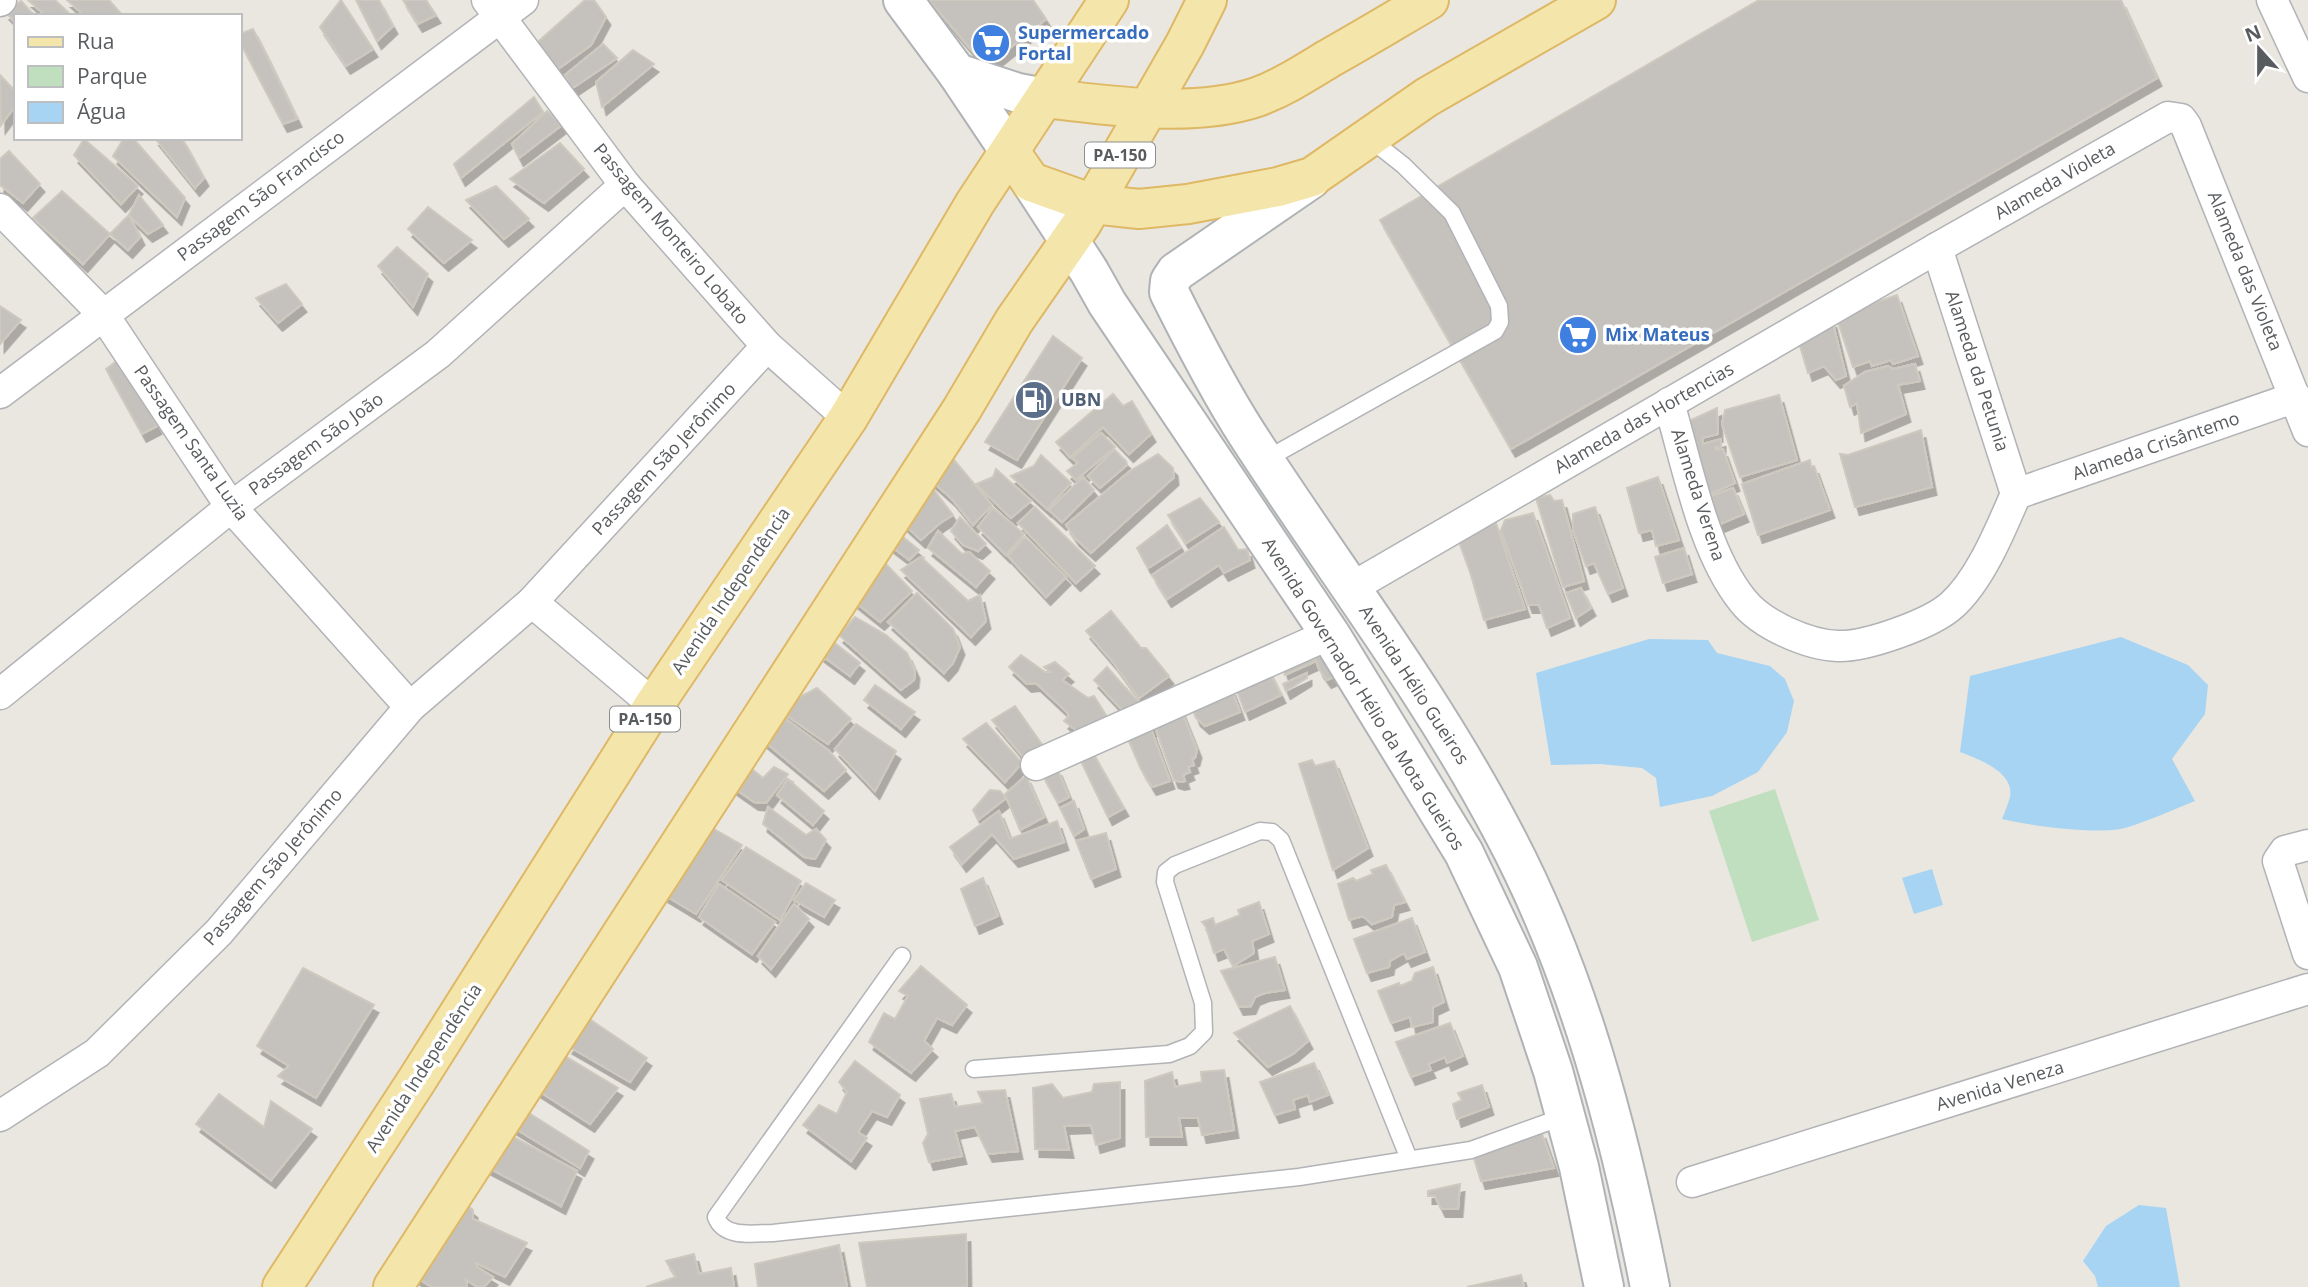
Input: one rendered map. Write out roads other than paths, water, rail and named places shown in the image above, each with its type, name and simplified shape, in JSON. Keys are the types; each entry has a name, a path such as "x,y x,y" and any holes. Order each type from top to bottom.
{"main road":[{"path":"903,0 957,73 1020,167 1093,204 1139,209 1247,194 1312,177 1427,97 1596,0"},
{"name":"Avenida Independência","path":"282,1287 417,1080 654,705 848,418 975,203 1020,167 1045,98 1109,0"},
{"name":"PA-150","path":"394,1287 954,421 1014,321 1070,242 1149,108 1207,0"},
{"path":"957,73 1005,90 1097,105 1149,108 1213,106 1258,96 1298,77 1429,0"},
{"name":"Avenida Governador Hélio da Mota Gueiros","path":"1020,167 1107,303 1330,634 1464,853 1518,967 1579,1167 1604,1287"},
{"name":"Avenida Hélio Gueiros","path":"1312,177 1176,272 1170,281 1169,292 1246,433 1452,742 1502,830 1541,907 1575,997 1606,1098 1633,1200 1650,1287"}],"street":[{"path":"2277,2 2308,77"},
{"name":"Passagem Monteiro Lobato","path":"503,6 625,185 767,346 848,418"},
{"name":"Passagem São Francisco","path":"0,393 503,6"},
{"name":"Alameda Violeta","path":"1937,248 2161,120 2174,117"},
{"name":"Alameda das Violeta","path":"2174,117 2181,119 2186,126 2308,431"},
{"name":"Passagem São João","path":"0,694 231,507 438,354 625,185"},
{"name":"Passagem Santa Luzia","path":"0,209 103,314 231,507 410,707"},
{"name":"Alameda das Hortencias","path":"1351,588 1937,248"},
{"name":"Alameda da Petunia","path":"1937,248 2016,494"},
{"name":"Passagem São Jerônimo","path":"0,1116 97,1053 219,932 410,707 532,602 767,346"},
{"name":"Alameda Crisântemo","path":"2016,494 2296,397"},
{"name":"Alameda Verena","path":"1669,402 1707,532 1725,575 1745,603 1772,624 1807,640 1839,646 1881,639 1922,623 1952,605 1976,575 1994,544 2016,494"},
{"path":"532,602 654,705"},
{"path":"1036,765 1330,634"},
{"path":"2308,845 2285,851 2279,857 2279,866 2308,954"},
{"name":"Avenida Veneza","path":"1692,1182 2308,989"}],"lane":[{"path":"1265,460 1495,331 1500,322 1499,306 1452,213 1403,165 1370,139"},
{"path":"974,1069 1169,1054 1190,1046 1204,1032 1203,1003 1165,882 1166,872 1175,865 1261,831 1272,832 1281,840 1409,1159"},
{"path":"902,956 716,1217 719,1225 730,1232 773,1233 1285,1179 1471,1150 1565,1116"}],"water":[{"path":"2121,637 2188,665 2208,685 2205,714 2172,759 2195,801 2143,822 2113,830 2064,829 2002,819 2010,797 2007,780 1994,768 1960,752 1970,676"},
{"path":"1649,639 1708,640 1717,653 1770,666 1785,679 1794,701 1787,732 1758,772 1712,796 1660,807 1656,778 1642,768 1600,764 1551,765 1536,673"},
{"path":"1932,869 1943,905 1914,914 1902,878"},
{"path":"2139,1205 2166,1208 2180,1287 2098,1287 2095,1276 2083,1261 2106,1226"}],"place":[{"name":"Supermercado Fortal","path":"991,43"},
{"name":"Mix Mateus","path":"1578,335"},
{"name":"UBN","path":"1034,400"}]}
